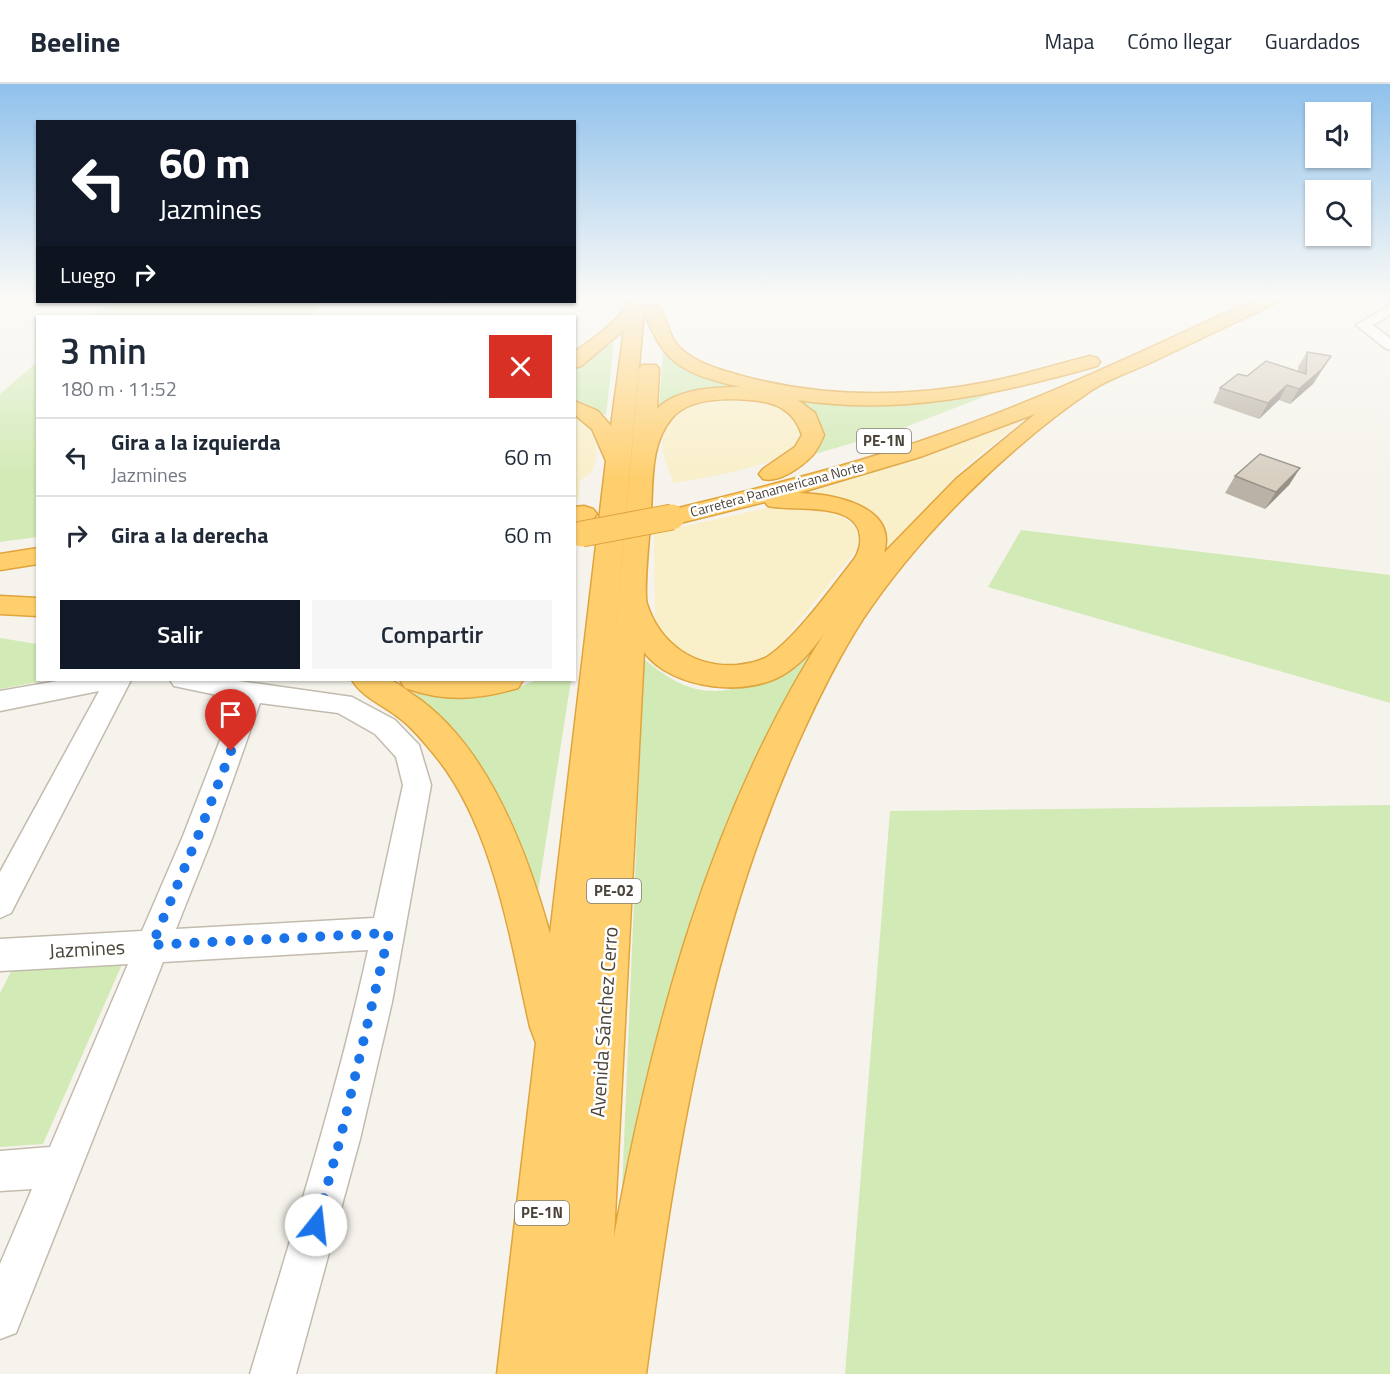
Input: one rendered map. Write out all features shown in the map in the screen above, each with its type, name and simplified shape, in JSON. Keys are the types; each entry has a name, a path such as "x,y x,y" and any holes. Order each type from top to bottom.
{"highway":[{"name":"PE-02","path":"617,470 636,358"},
{"name":"PE-02","path":"644,454 645,358"},
{"path":"684,358 691,364 749,384 812,395 880,399 939,396 1095,367"},
{"name":"Carretera Panamericana Norte","path":"671,507 969,413 1118,358"},
{"name":"Carretera Panamericana Norte","path":"579,525 671,507 736,502 927,446 989,425 1095,367"},
{"path":"618,1374 647,1194 680,1038 696,975 734,855 778,749 801,701 838,637 860,602 896,556 941,506 981,468 1095,367"},
{"path":"644,454 657,423 668,410 679,403 710,394 755,394 779,400 794,407 809,420 813,430 812,440 804,451 771,474"},
{"path":"576,408 590,413 598,421 617,470"},
{"name":"Avenida Sánchez Cerro","path":"525,1374 558,1052 620,597 644,454"},
{"name":"Avenida Sánchez Cerro","path":"578,1374 620,597 617,470"},
{"path":"576,631 620,597 660,651 677,663 702,673 726,676 749,674 777,664 793,651 869,557 873,546 872,532 855,513 828,503 793,500 736,502"},
{"path":"0,562 36,556"},
{"path":"0,573 36,571"},
{"path":"0,590 36,588"},
{"path":"0,605 36,607"},
{"path":"369,681 415,712 432,728 466,770 480,792 491,816 520,904 558,1052"},
{"path":"419,681 436,686 466,688 502,681"}],"street":[{"path":"0,701 104,681"},
{"path":"0,903 117,681"},
{"path":"189,681 343,705 385,727 409,753 417,785 389,933 340,1140 273,1374"},
{"path":"0,1317 198,836 251,692"},
{"name":"Jazmines","path":"3,960 152,945 389,933"},
{"path":"0,1171 62,1167"}],"green space":[{"path":"586,358 612,358 606,415 591,406 576,402 576,365"},
{"path":"662,358 686,358 755,389 659,411"},
{"path":"36,363 36,537 0,542 0,394"},
{"path":"1004,389 903,428 805,457 823,436 822,428 807,410 778,393 811,398"},
{"path":"1021,530 1390,575 1390,703 988,587"},
{"path":"823,635 791,702 644,1117 622,1190 644,659 672,679 685,685 711,691 725,690 789,672 802,663"},
{"path":"0,638 36,644 36,681 43,681 0,689"},
{"path":"534,681 571,681 535,911 455,734 412,692 458,697 491,694"},
{"path":"1390,805 1390,1374 845,1374 890,811"},
{"path":"123,962 43,1144 0,1147 0,993 13,968"}],"sand":[{"path":"745,397 783,406 802,424 802,438 795,448 765,463 673,483 663,451 664,434 669,421 677,412 689,406 702,402"},
{"path":"576,417 592,432 596,447 595,464 592,471 580,480 579,496 576,500"},
{"path":"1023,420 964,467 903,532 859,586 883,542 858,505 842,498 812,492 930,455"},
{"path":"803,503 833,512 850,523 856,530 858,539 856,550 775,652 743,666 722,668 690,659 660,637 655,620 654,533 777,506"}],"building":[{"path":"1307,358 1329,358 1322,369 1299,389 1287,385 1268,403 1220,388 1238,374 1247,376 1266,361 1306,374"},
{"path":"1260,454 1300,468 1276,492 1235,476"}],"route":[{"path":"231,751 152,945 389,933 340,1140 316,1225"}]}
